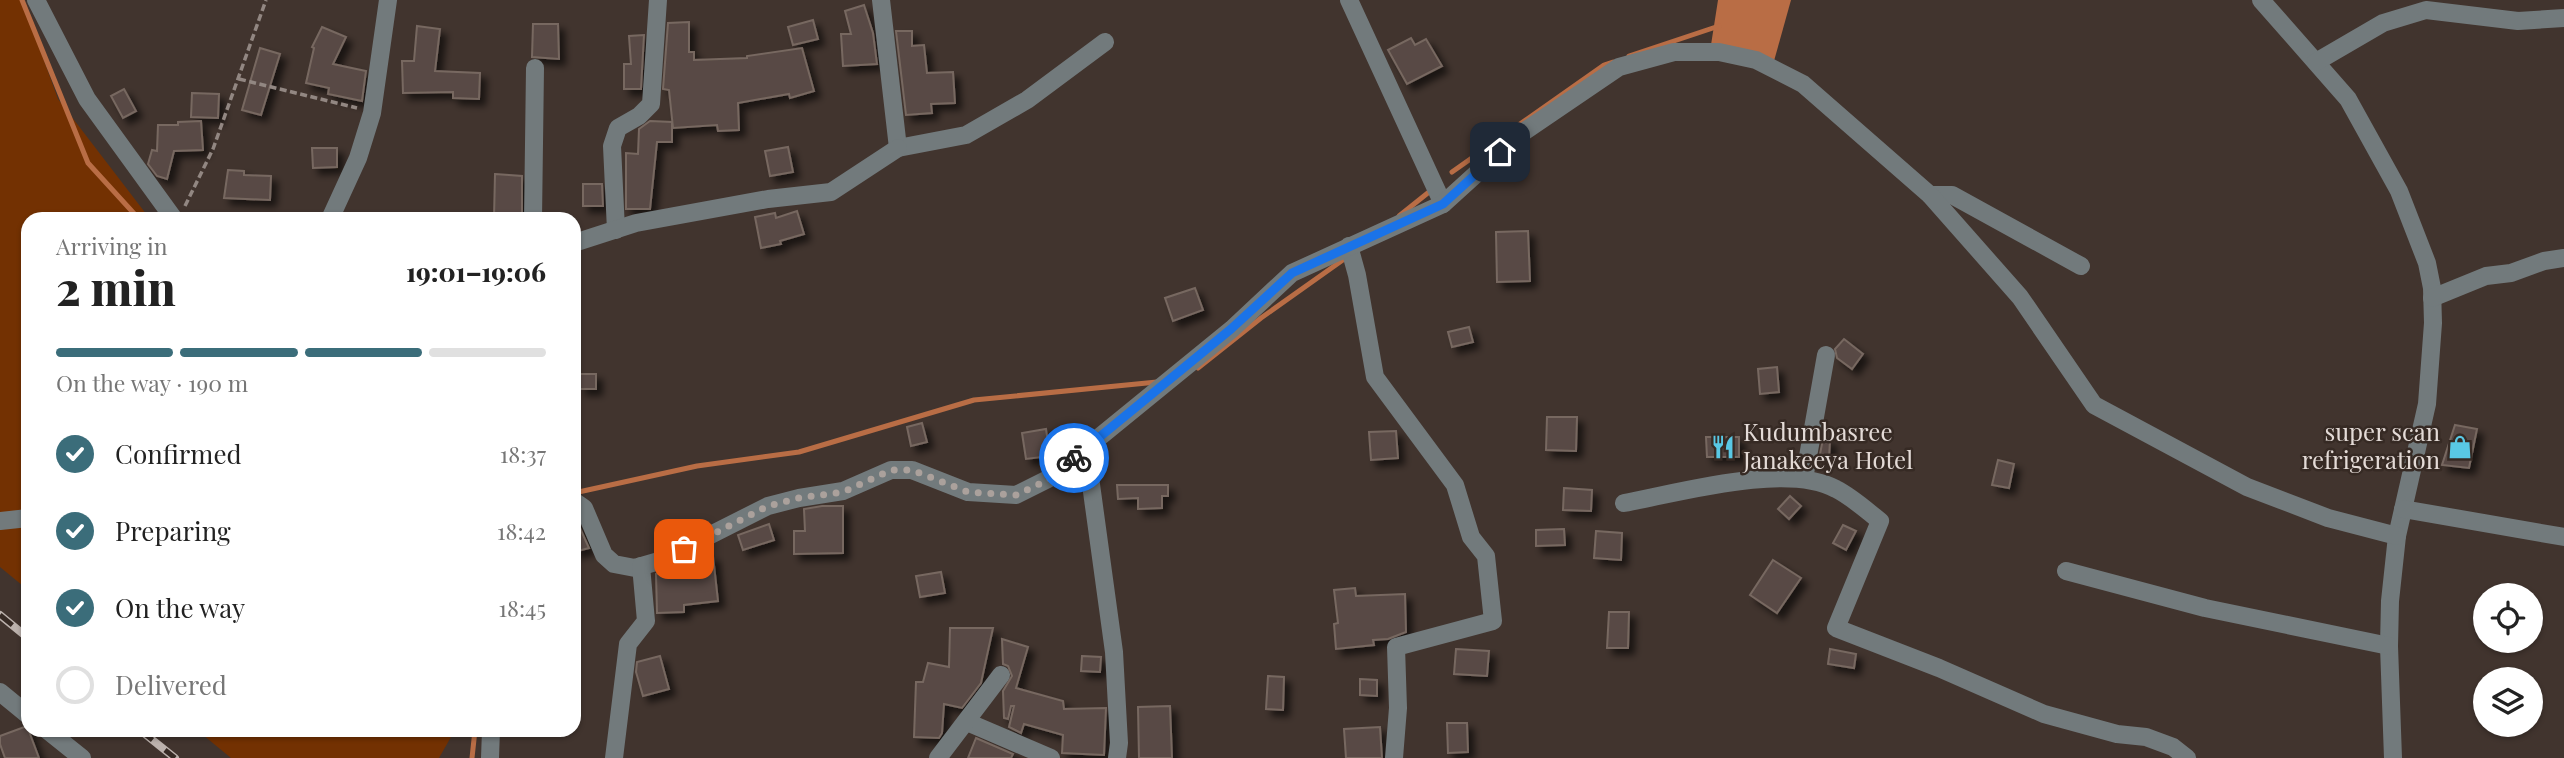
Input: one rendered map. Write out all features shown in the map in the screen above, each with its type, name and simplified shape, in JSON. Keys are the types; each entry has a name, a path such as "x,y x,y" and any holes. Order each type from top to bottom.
{"street":[{"path":"36,0 87,99 178,212"},
{"path":"333,212 358,158 372,113 388,0"},
{"path":"616,230 612,146 618,128 639,116 651,104 659,0"},
{"path":"881,0 898,148"},
{"path":"1349,0 1443,204"},
{"path":"2261,0 2348,99 2399,191 2427,263 2433,323 2427,404 2397,536 2390,601 2393,758"},
{"path":"2316,62 2383,23 2423,5 2451,6 2518,21 2564,18"},
{"path":"581,241 636,223 768,199 831,192 898,148 966,135 1027,100 1105,42"},
{"path":"581,506 604,555 614,564 635,568 659,561 768,506 799,498 843,492 891,470 912,470 968,492 1016,495 1048,480 1231,329 1292,273 1443,204 1519,135 1619,67 1674,52 1719,52 1756,60 1803,85 1930,195 2020,297 2094,405 2247,487 2328,518 2397,536"},
{"path":"533,212 536,68"},
{"path":"1930,195 1952,195 2081,266"},
{"path":"1349,247 1355,266 1375,377 1455,485 1471,537 1486,556 1493,621 1396,648 1398,708 1394,758"},
{"path":"2432,298 2486,276 2511,273 2544,261 2564,258"},
{"path":"1804,478 1826,355"},
{"path":"1086,448 1114,652 1119,743 1117,758"},
{"path":"1624,503 1736,482 1804,478 1835,488 1880,521 1836,628 1939,668 2045,714 2117,734 2146,737 2173,747 2187,758"},
{"path":"2403,509 2564,537"},
{"path":"0,521 21,519"},
{"path":"614,758 628,645 646,621 641,566"},
{"path":"2066,571 2229,613 2389,646"},
{"path":"938,758 1001,675"},
{"path":"0,692 21,709"},
{"path":"967,722 1051,758"},
{"path":"55,737 79,757"},
{"path":"489,758 490,737"}],"path":[{"path":"180,212 213,149 266,0"},
{"path":"239,79 372,113"}],"shaded area":[{"path":"0,0 22,0 58,99 145,212 21,212 21,584 0,567"},
{"path":"1718,0 1791,0 1774,61 1711,45"},
{"path":"206,737 451,737 439,758 231,758"}],"building":[{"path":"864,5 873,33 877,64 843,66 841,34 851,34 845,11"},
{"path":"813,20 818,39 793,45 788,27"},
{"path":"689,22 689,52 694,52 694,60 747,58 802,48 814,91 790,98 789,94 738,103 739,130 718,131 717,125 673,128 669,90 663,89 668,23"},
{"path":"533,24 558,24 559,59 532,57"},
{"path":"417,26 440,29 435,71 480,73 479,99 453,98 453,92 403,93 402,61 414,61"},
{"path":"322,27 346,37 333,64 366,71 362,101 328,94 329,88 306,83 314,48 312,47"},
{"path":"896,31 912,31 912,46 924,45 927,73 953,72 955,103 931,104 932,113 906,115"},
{"path":"644,35 641,89 624,89 624,64 631,64 629,36"},
{"path":"1411,38 1415,45 1426,39 1442,66 1407,84 1388,50"},
{"path":"260,48 280,54 261,115 242,110"},
{"path":"124,89 136,111 123,118 111,96"},
{"path":"192,93 219,94 218,118 191,117"},
{"path":"201,121 203,150 174,151 167,179 157,176 148,164 152,150 157,151 158,125"},
{"path":"650,121 672,122 672,142 657,142 650,209 626,209 626,153 638,154 639,129"},
{"path":"788,147 793,172 770,176 765,151"},
{"path":"312,148 337,148 337,167 313,168"},
{"path":"228,170 244,171 244,175 271,176 270,200 224,198"},
{"path":"495,174 522,176 522,212 494,212"},
{"path":"583,184 602,184 603,206 583,206"},
{"path":"797,211 804,234 780,241 781,244 761,248 755,217 775,213 776,218"},
{"path":"1528,231 1530,281 1497,282 1496,232"},
{"path":"1195,288 1203,310 1173,321 1165,298"},
{"path":"1469,327 1473,342 1452,347 1448,332"},
{"path":"1844,339 1863,354 1852,369 1837,358 1835,349"},
{"path":"1777,367 1779,392 1760,394 1758,369"},
{"path":"581,374 596,374 596,389 581,389"},
{"path":"1547,417 1577,417 1576,451 1546,450"},
{"path":"922,423 927,442 911,446 907,427"},
{"name":"super scan refrigeration","path":"2455,425 2477,429 2469,468 2442,465"},
{"path":"1046,429 1050,456 1026,459 1022,433"},
{"path":"1396,431 1398,458 1371,460 1369,432"},
{"name":"Kudumbasree Janakeeya Hotel","path":"1706,437 1739,437 1739,457 1707,457"},
{"path":"1823,439 1830,440 1829,459 1819,459"},
{"path":"1998,460 2014,464 2009,488 1992,485"},
{"path":"1117,485 1168,485 1168,496 1162,496 1162,508 1138,509 1138,498 1118,499"},
{"path":"1564,488 1592,490 1591,511 1563,510"},
{"path":"1790,496 1801,506 1789,519 1778,509"},
{"path":"843,506 843,553 794,554 794,531 805,531 804,509"},
{"path":"769,524 774,540 743,550 738,535"},
{"path":"1843,525 1856,531 1846,550 1833,543"},
{"path":"1564,529 1565,545 1536,546 1536,530"},
{"path":"581,530 589,548 581,550"},
{"path":"1596,531 1622,533 1621,560 1594,558"},
{"path":"713,556 718,601 684,605 684,612 657,613 656,574 686,571 685,561"},
{"path":"1773,560 1801,578 1777,613 1750,595"},
{"path":"941,572 945,593 920,597 916,576"},
{"path":"1355,588 1356,596 1405,594 1406,632 1388,639 1373,640 1374,645 1336,649 1334,624 1338,623 1334,590"},
{"path":"1609,612 1629,612 1628,648 1607,648"},
{"path":"950,628 993,628 981,683 962,708 944,704 942,733 939,738 914,737 916,682 923,682 928,663 949,667"},
{"path":"1002,639 1028,647 1016,688 1063,701 1064,709 1106,708 1104,755 1062,753 1063,735 1024,724 1021,733 1009,727 1014,706 1011,706 1008,719 1004,718 1003,691 1012,676 1008,666 1003,664"},
{"path":"1456,649 1489,651 1487,676 1454,674"},
{"path":"1830,649 1856,654 1854,668 1828,664"},
{"path":"660,656 669,689 643,696 636,672 637,662"},
{"path":"1082,656 1101,657 1100,672 1081,671"},
{"path":"1268,676 1284,677 1283,710 1266,709"},
{"path":"1360,679 1377,680 1377,696 1360,695"},
{"path":"1170,706 1172,758 1139,758 1138,707"},
{"path":"1447,723 1467,723 1468,752 1448,753"},
{"path":"1380,727 1382,758 1346,758 1344,729"},
{"path":"21,728 21,737 31,737 39,758 5,758 0,736"},
{"path":"976,738 1013,754 1011,758 968,758"}],"waterway":[{"path":"22,0 88,163 133,212"},
{"path":"1629,56 1719,26"},
{"path":"1452,172 1604,65 1613,62"},
{"path":"1399,216 1429,192"},
{"path":"1198,368 1261,318 1347,257"},
{"path":"581,491 697,466 799,452 974,400 1157,382"},
{"path":"472,758 474,737"}],"railway":[{"path":"0,615 21,632"},
{"path":"149,737 175,758"}],"way so far":[{"path":"684,549 768,506 799,498 843,492 891,470 912,470 968,492 1016,495 1048,480 1074,458"}],"place":[{"name":"Kudumbasree Janakeeya Hotel","path":"1723,447"},
{"name":"super scan refrigeration","path":"2460,447"}],"route":[{"path":"1074,458 1231,329 1292,273 1443,204 1500,152"}]}
